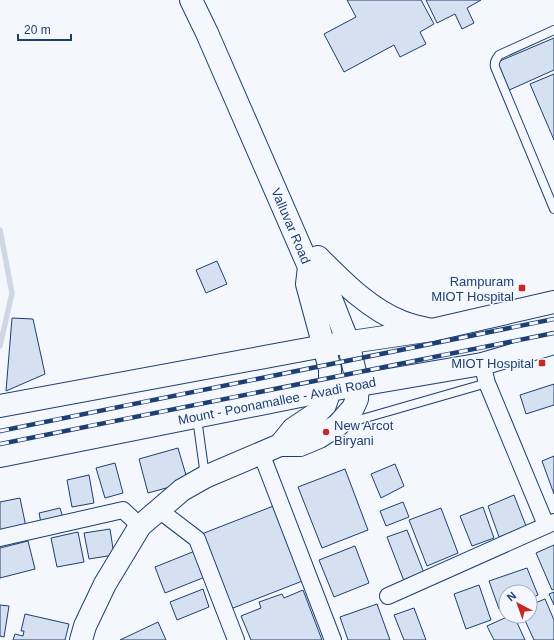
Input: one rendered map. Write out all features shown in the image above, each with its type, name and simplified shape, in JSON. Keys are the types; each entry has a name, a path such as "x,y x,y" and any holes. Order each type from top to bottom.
{"main road":[{"name":"Valluvar Road","path":"190,0 207,32 309,267 307,284 330,369 330,390 325,405 317,413 293,429 280,445"},
{"path":"295,236 347,286 384,314 403,322 432,330"},
{"path":"81,640 85,626 105,584 140,526 182,490 205,477 280,445 300,445 319,437 338,425 353,408 357,399 358,385 348,342 324,281 309,267"},
{"path":"0,406 324,346 432,330 554,302"},
{"name":"Mount - Poonamallee - Avadi Road","path":"0,456 358,385 485,373 554,343"}],"street":[{"path":"388,596 550,524 485,373"},
{"path":"261,453 333,640"},
{"path":"0,538 123,510 140,526"},
{"path":"159,510 197,539 236,640"}],"lane":[{"path":"554,30 499,55 494,64 554,209"},
{"path":"338,425 485,373"},
{"path":"196,416 205,477"}],"building":[{"path":"347,0 421,0 434,24 420,32 426,44 400,57 394,45 344,72 324,34 356,17"},
{"path":"426,0 481,0 467,8 474,23 462,29 455,14 437,23"},
{"path":"554,38 554,70 507,91 495,63"},
{"path":"554,74 554,140 530,84"},
{"path":"217,261 227,284 206,293 196,270"},
{"path":"12,318 33,319 45,374 6,391"},
{"path":"554,384 554,405 526,414 520,395"},
{"path":"178,448 188,482 148,493 139,459"},
{"path":"554,456 554,494 542,461"},
{"path":"115,463 123,493 105,498 96,468"},
{"path":"395,464 404,486 381,498 371,474"},
{"path":"345,469 368,530 322,548 298,487"},
{"path":"89,475 94,503 72,507 67,480"},
{"path":"514,495 526,526 499,537 488,506"},
{"path":"20,498 26,527 0,530 0,502"},
{"path":"403,502 409,517 386,526 380,511"},
{"path":"276,505 305,580 228,610 199,535"},
{"path":"483,507 494,538 472,546 460,516"},
{"path":"60,508 63,518 41,523 39,513"},
{"path":"441,508 458,553 427,566 409,520"},
{"path":"110,529 114,555 89,559 84,533"},
{"path":"407,530 424,573 404,581 387,537"},
{"path":"78,532 84,562 57,567 51,538"},
{"path":"28,541 35,569 0,578 0,548"},
{"path":"554,545 554,589 552,590 536,553"},
{"path":"355,546 369,583 334,597 319,560"},
{"path":"195,551 205,577 165,593 155,567"},
{"path":"527,568 534,584 498,584 498,606 489,581"},
{"path":"479,585 491,620 466,629 454,594"},
{"path":"203,589 209,607 177,620 170,602"},
{"path":"303,590 322,640 251,640 241,616 261,608 259,602 282,594 284,598"},
{"path":"554,592 554,605 549,594"},
{"path":"545,599 554,620 554,640 534,640 527,624 538,624 538,602"},
{"path":"377,604 390,640 348,640 340,617"},
{"path":"0,605 9,606 4,637 0,636"},
{"path":"414,608 426,640 404,640 394,615"},
{"path":"25,614 69,624 65,640 13,640 15,634 23,636 24,631 21,631"},
{"path":"498,621 498,624 518,624 525,640 494,640 487,626"},
{"path":"158,622 166,640 120,640"}],"waterway":[{"path":"0,230 12,293 0,346"}],"railway":[{"path":"0,431 554,319"},
{"path":"0,444 554,333"}],"place":[{"name":"Rampuram MIOT Hospital","path":"522,288"},
{"name":"MIOT Hospital","path":"542,363"},
{"name":"New Arcot Biryani","path":"326,432"}]}
